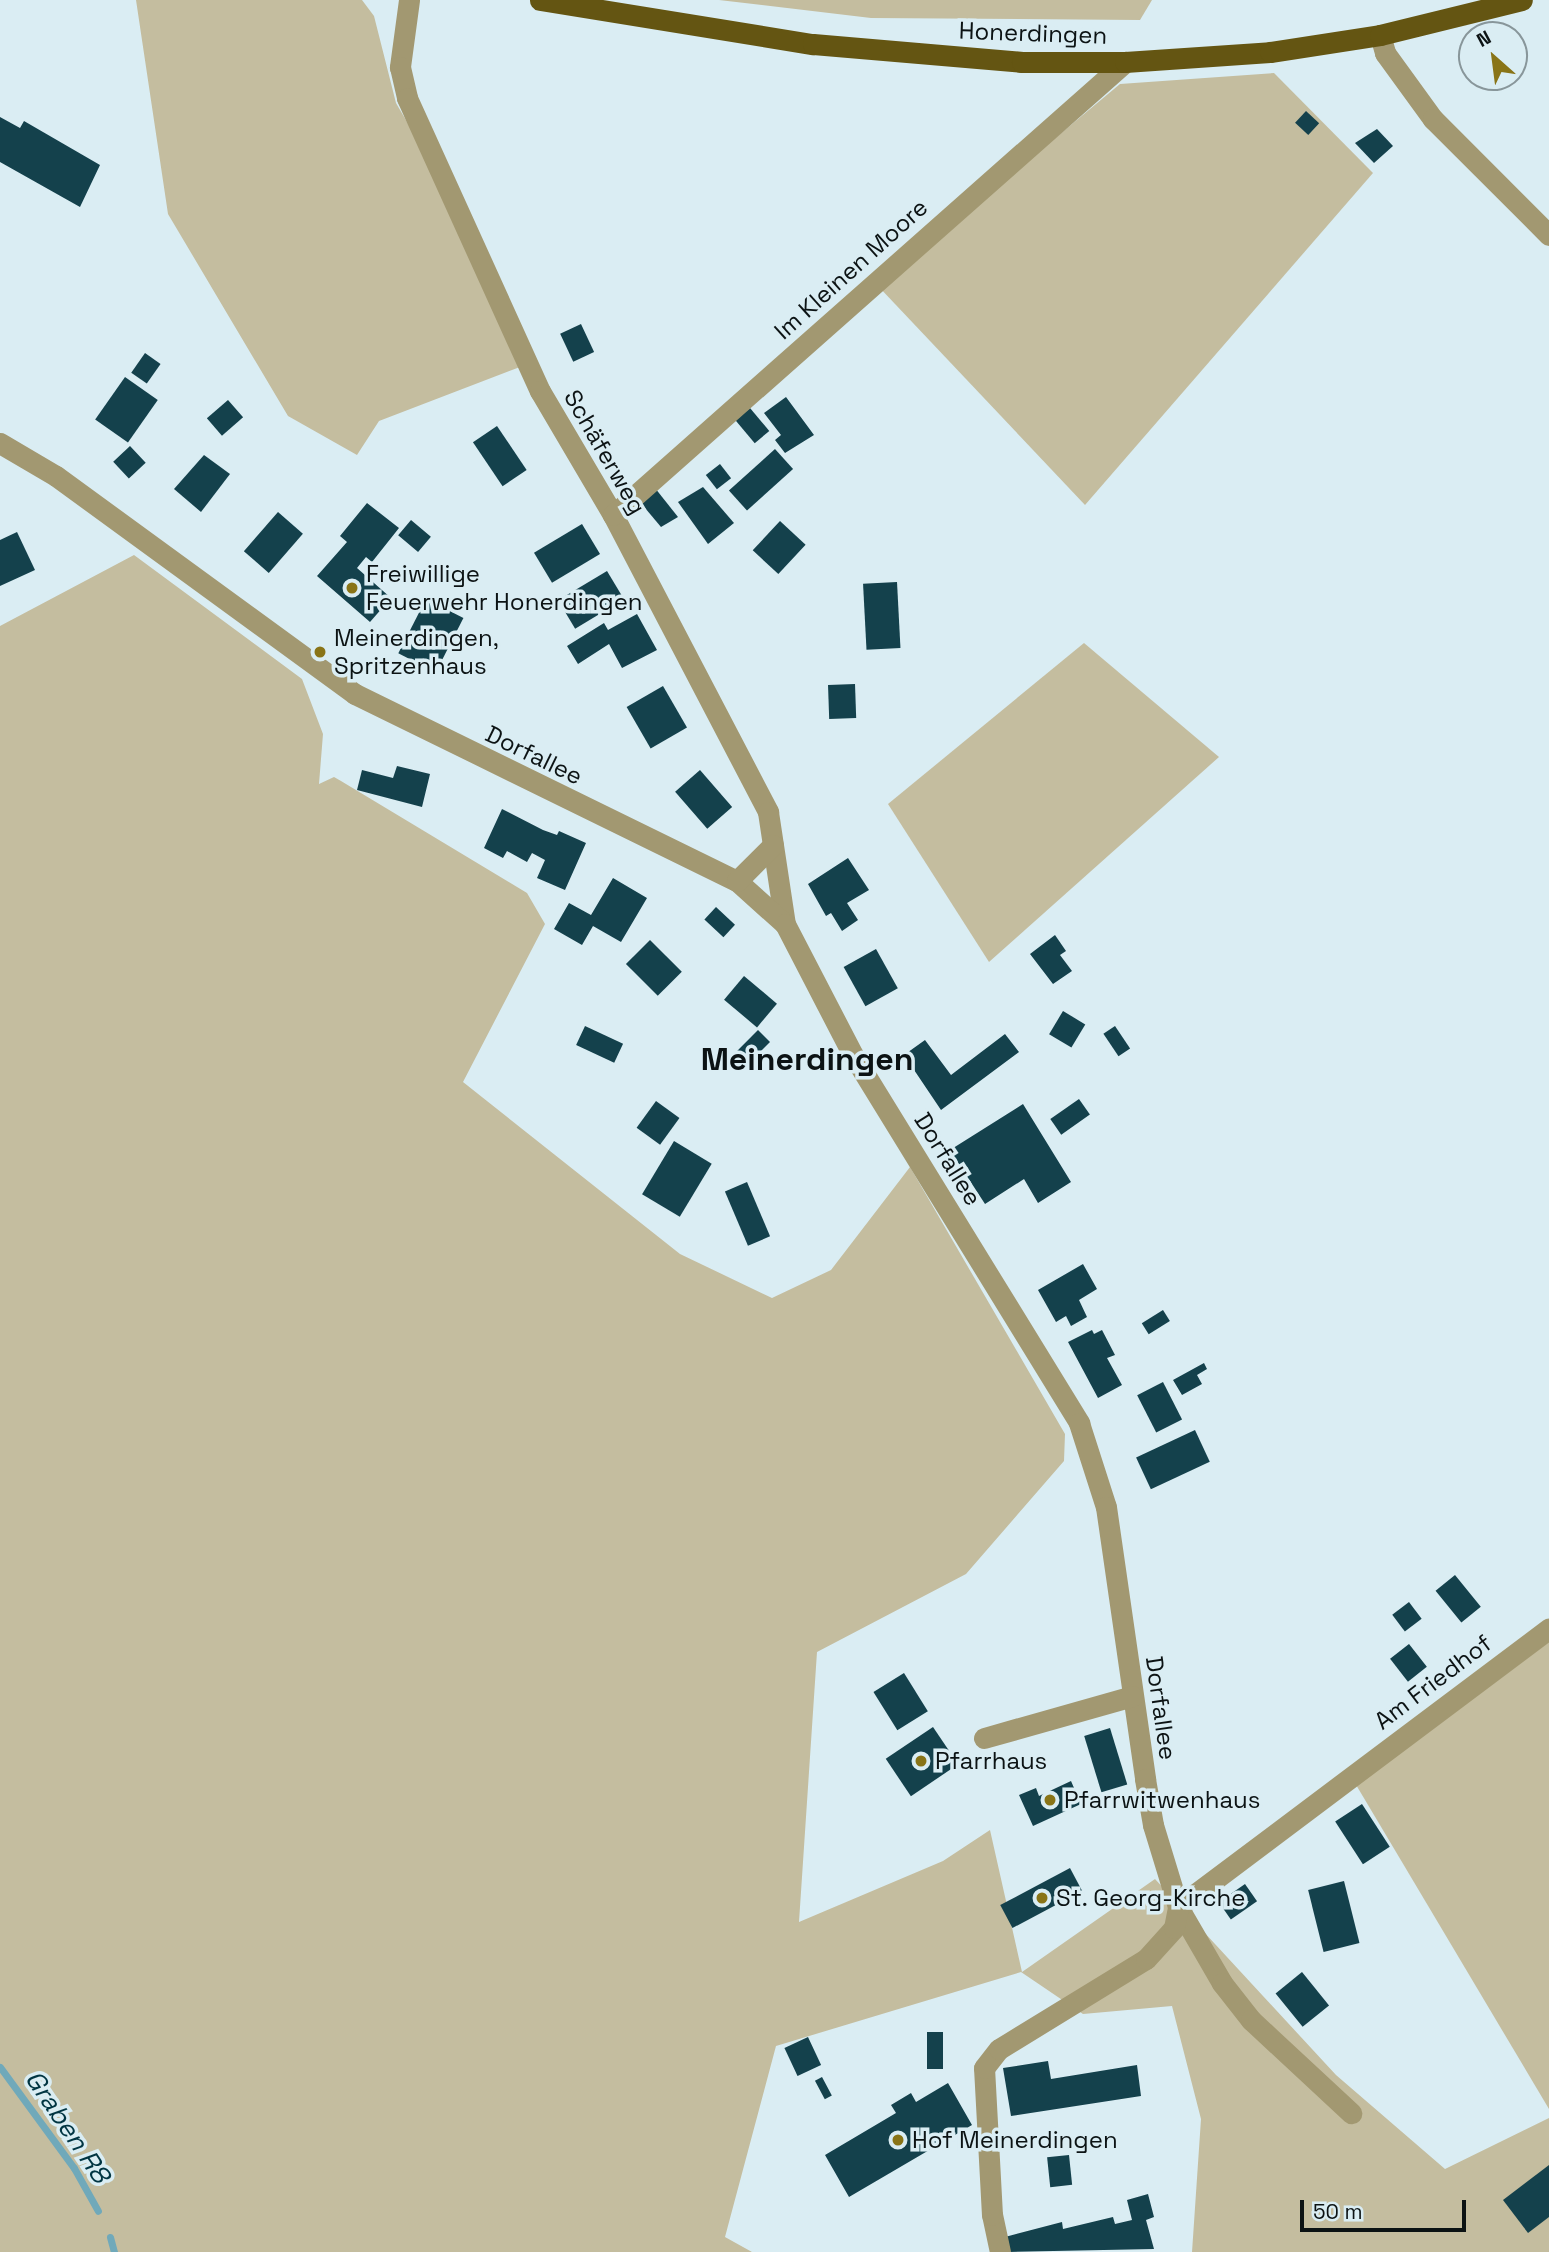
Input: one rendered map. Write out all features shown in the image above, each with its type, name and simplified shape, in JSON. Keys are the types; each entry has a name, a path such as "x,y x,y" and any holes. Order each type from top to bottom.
{"main road":[{"name":"Honerdingen","path":"540,0 813,44 1022,62 1125,62 1270,52 1380,34 1522,0"}],"street":[{"name":"Schäferweg","path":"409,0 400,67 407,99 540,391 613,515 768,812 785,924"},
{"path":"1380,34 1384,53 1433,119 1549,235"},
{"name":"Im Kleinen Moore","path":"613,515 1125,62"},
{"name":"Dorfallee","path":"0,443 56,476 355,694 737,881 785,924 853,1055 1079,1423 1106,1507 1153,1825 1178,1907 1222,1983 1251,2020 1351,2113"},
{"path":"737,881 773,845"},
{"name":"Am Friedhof","path":"1178,1907 1549,1628"},
{"path":"984,1738 1132,1696"},
{"path":"1000,2252 992,2215 984,2068 999,2049 1146,1959 1174,1928 1178,1907"}],"shaded area":[{"path":"136,0 362,0 374,16 396,103 479,246 520,367 379,421 357,455 288,416 168,214"},
{"path":"719,0 1152,0 1140,20 871,18"},
{"path":"1274,73 1373,173 1085,505 878,286 1120,84"},
{"path":"134,555 302,679 323,734 319,784 334,777 527,893 545,924 463,1082 680,1254 772,1298 831,1270 910,1167 1065,1434 1064,1461 966,1574 817,1652 799,1922 943,1861 990,1830 1022,1972 1155,1879 1336,2075 1445,2169 1549,2118 1549,2252 1192,2252 1201,2119 1172,2006 1083,2014 1021,1972 776,2046 725,2237 752,2252 0,2252 0,626"},
{"path":"1084,643 1219,757 989,962 888,804"},
{"path":"1549,1625 1549,2109 1349,1773"}],"building":[{"path":"1306,111 1319,123 1308,135 1295,123"},
{"path":"0,117 20,128 24,121 100,165 80,207 0,162"},
{"path":"1377,129 1393,146 1374,163 1355,143"},
{"path":"581,324 594,352 573,362 560,334"},
{"path":"145,353 161,364 147,384 131,373"},
{"path":"125,377 158,400 128,443 95,420"},
{"path":"786,397 814,435 785,453 775,440 781,435 764,413"},
{"path":"228,400 243,417 222,436 207,418"},
{"path":"750,408 769,431 755,443 735,420"},
{"path":"497,426 527,470 503,486 473,442"},
{"path":"130,446 146,463 129,479 113,462"},
{"path":"775,449 793,469 747,511 729,490"},
{"path":"204,455 230,474 201,512 174,489"},
{"path":"720,464 731,478 717,489 706,475"},
{"path":"703,487 734,523 708,544 678,502"},
{"path":"655,488 678,517 661,527 640,502"},
{"path":"367,503 399,528 372,562 366,557 357,568 391,598 370,622 317,576 347,542 340,536"},
{"path":"278,512 303,534 269,573 244,551"},
{"path":"411,520 431,537 418,552 398,535"},
{"path":"780,521 806,545 778,574 753,550"},
{"path":"582,524 600,554 552,583 534,553"},
{"path":"17,532 35,570 0,586 0,540"},
{"path":"607,571 624,599 575,629 558,600"},
{"path":"897,582 900,648 867,650 863,584"},
{"path":"426,599 463,618 436,672 398,653"},
{"path":"637,614 657,650 622,668 609,644 578,664 567,646 604,623 608,630"},
{"path":"855,684 856,718 829,719 828,685"},
{"path":"663,686 687,728 651,749 627,707"},
{"path":"397,766 430,774 422,807 357,790 362,770 393,778"},
{"path":"700,770 732,807 707,829 675,792"},
{"path":"502,809 543,830 557,835 559,831 586,843 565,890 537,878 545,860 532,853 527,862 507,851 503,858 484,848"},
{"path":"848,858 869,890 847,903 858,920 842,931 831,913 826,916 808,884"},
{"path":"613,878 647,898 621,942 593,926 582,945 554,929 569,903 591,915"},
{"path":"716,907 735,925 723,937 704,919"},
{"path":"1055,935 1066,951 1060,955 1072,971 1053,984 1030,954"},
{"path":"650,940 682,972 658,996 626,964"},
{"path":"876,949 898,988 865,1006 844,967"},
{"path":"744,976 777,1004 757,1027 724,1000"},
{"path":"1063,1011 1085,1024 1071,1048 1049,1034"},
{"path":"585,1026 623,1044 614,1063 576,1045"},
{"path":"1115,1026 1130,1048 1118,1056 1103,1034"},
{"path":"758,1030 770,1042 747,1065 735,1053"},
{"path":"1005,1034 1019,1052 941,1110 904,1055 925,1040 951,1075"},
{"path":"1079,1099 1090,1115 1061,1135 1050,1119"},
{"path":"656,1101 679,1118 660,1145 637,1128"},
{"path":"1023,1104 1071,1182 1038,1203 1024,1179 985,1204 950,1150"},
{"path":"674,1141 712,1164 680,1217 642,1194"},
{"path":"747,1182 770,1236 748,1246 725,1191"},
{"path":"1083,1264 1097,1289 1079,1300 1087,1317 1071,1326 1066,1316 1056,1322 1038,1290"},
{"path":"1163,1310 1170,1321 1149,1334 1142,1323"},
{"path":"1092,1330 1094,1334 1102,1330 1115,1355 1107,1358 1122,1385 1098,1398 1068,1342"},
{"path":"1204,1363 1207,1369 1197,1375 1202,1384 1182,1395 1173,1380"},
{"path":"1163,1382 1182,1419 1156,1433 1137,1395"},
{"path":"1195,1430 1210,1462 1151,1489 1136,1457"},
{"path":"1455,1575 1481,1607 1461,1623 1436,1591"},
{"path":"1409,1602 1422,1619 1405,1631 1392,1615"},
{"path":"1409,1644 1427,1667 1408,1682 1390,1659"},
{"path":"904,1673 928,1711 897,1730 873,1692"},
{"name":"Pfarrhaus","path":"933,1727 958,1764 911,1796 886,1759"},
{"path":"1110,1728 1127,1784 1101,1792 1084,1736"},
{"name":"Pfarrwitwenhaus","path":"1071,1781 1081,1804 1033,1826 1019,1795 1036,1788 1039,1796"},
{"path":"1362,1804 1390,1847 1363,1864 1335,1821"},
{"name":"St. Georg-Kirche","path":"1070,1868 1082,1891 1012,1928 1000,1905"},
{"path":"1344,1881 1359,1943 1324,1952 1308,1890"},
{"path":"1245,1884 1257,1901 1231,1920 1219,1902"},
{"path":"1302,1972 1329,2005 1303,2027 1276,1993"},
{"path":"927,2032 943,2032 943,2069 927,2069"},
{"path":"808,2037 821,2065 798,2076 784,2048"},
{"path":"1048,2061 1051,2079 1137,2065 1141,2096 1011,2116 1003,2068"},
{"path":"822,2077 832,2096 825,2099 815,2081"},
{"name":"Hof Meinerdingen","path":"948,2083 972,2125 849,2197 825,2155 896,2113 891,2105 911,2093 916,2102"},
{"path":"1069,2155 1072,2185 1050,2187 1047,2157"},
{"path":"1549,2165 1549,2217 1528,2233 1503,2200"},
{"path":"1148,2194 1154,2217 1146,2220 1154,2249 1009,2252 1005,2237 1062,2222 1063,2229 1113,2217 1115,2224 1132,2220 1127,2200"}],"waterway":[{"name":"Graben R8","path":"0,2067 74,2168 98,2211"},
{"name":"Graben R8","path":"110,2237 114,2252"}],"place":[{"name":"Freiwillige Feuerwehr Honerdingen","path":"352,588"},
{"name":"Meinerdingen, Spritzenhaus","path":"320,652"},
{"name":"Pfarrhaus","path":"921,1761"},
{"name":"Pfarrwitwenhaus","path":"1050,1800"},
{"name":"St. Georg-Kirche","path":"1042,1898"},
{"name":"Hof Meinerdingen","path":"898,2140"}],"district":[{"name":"Meinerdingen","path":"807,1059"}]}
